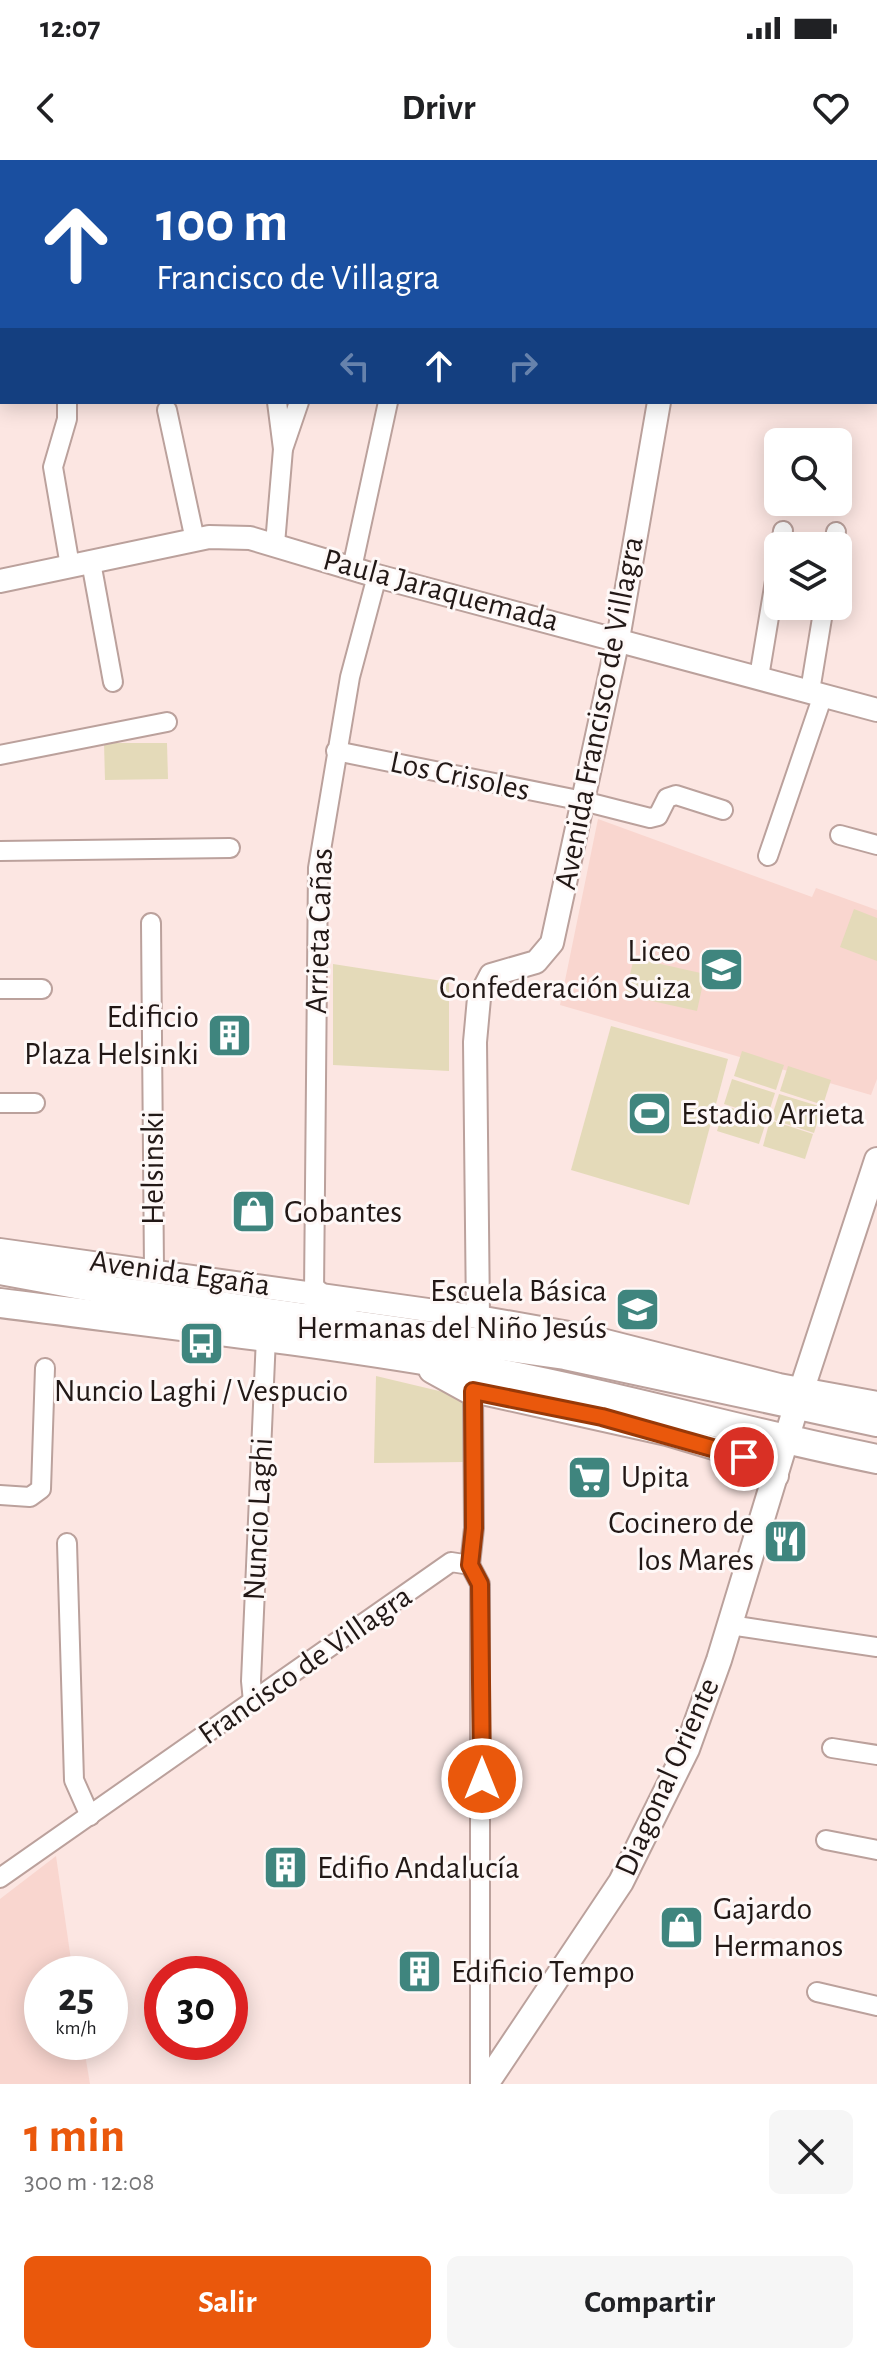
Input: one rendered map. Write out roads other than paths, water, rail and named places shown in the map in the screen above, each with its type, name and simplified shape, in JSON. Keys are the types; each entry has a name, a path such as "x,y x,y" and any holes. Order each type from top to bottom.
{"main road":[{"name":"Diagonal Oriente","path":"486,2084 586,1939 637,1853 687,1749 730,1625 799,1398 877,1160"},
{"path":"0,1270 100,1289 565,1355 799,1398 877,1422"},
{"path":"314,1293 350,1325"},
{"path":"0,1303 415,1359 623,1398 787,1440 877,1459"},
{"path":"415,1359 473,1391"}],"street":[{"path":"64,404 53,467 113,682"},
{"path":"275,544 283,449 277,404"},
{"path":"283,449 298,404"},
{"path":"352,568 388,404"},
{"name":"Avenida Francisco de Villagra","path":"478,1317 475,1042 479,998 491,975 536,962 549,950 662,427 659,404"},
{"path":"167,410 195,540"},
{"name":"Paula Jaraquemada","path":"0,581 195,540 237,536 877,709"},
{"name":"Arrieta Cañas","path":"314,1293 317,884 336,751 355,650 377,576"},
{"path":"759,677 768,620"},
{"path":"768,856 817,693 823,620"},
{"path":"0,755 167,722"},
{"name":"Los Crisoles","path":"336,751 583,801 650,818 658,816 667,798 676,795 723,810"},
{"path":"840,835 877,845"},
{"path":"0,851 230,848"},
{"name":"Helsinski","path":"151,923 154,1269"},
{"path":"0,989 42,989"},
{"path":"0,1103 35,1103"},
{"name":"Avenida Egaña","path":"0,1250 154,1269 478,1317 643,1348 799,1398 877,1403"},
{"name":"Nuncio Laghi","path":"253,1702 251,1681 266,1337"},
{"path":"0,1495 30,1497 41,1489 45,1368"},
{"path":"480,2084 480,1584 470,1565 474,1528 473,1391 667,1434 753,1460 777,1476"},
{"path":"67,1543 74,1780 90,1816"},
{"name":"Francisco de Villagra","path":"0,1878 451,1562 470,1565"},
{"path":"730,1625 877,1647"},
{"path":"832,1748 877,1755"},
{"path":"826,1840 877,1850"},
{"path":"817,1992 877,2006"}],"place":[{"name":"Liceo Confederación Suiza","path":"722,969"},
{"name":"Edificio Plaza Helsinki","path":"230,1035"},
{"name":"Estadio Arrieta","path":"650,1114"},
{"name":"Gobantes","path":"253,1212"},
{"name":"Escuela Básica Hermanas del Niño Jesús","path":"638,1309"},
{"name":"Nuncio Laghi / Vespucio","path":"201,1344"},
{"name":"Upita","path":"590,1477"},
{"name":"Cocinero de los Mares","path":"785,1541"},
{"name":"Edifio Andalucía","path":"286,1868"},
{"name":"Gajardo Hermanos","path":"682,1927"},
{"name":"Edificio Tempo","path":"420,1972"}]}
